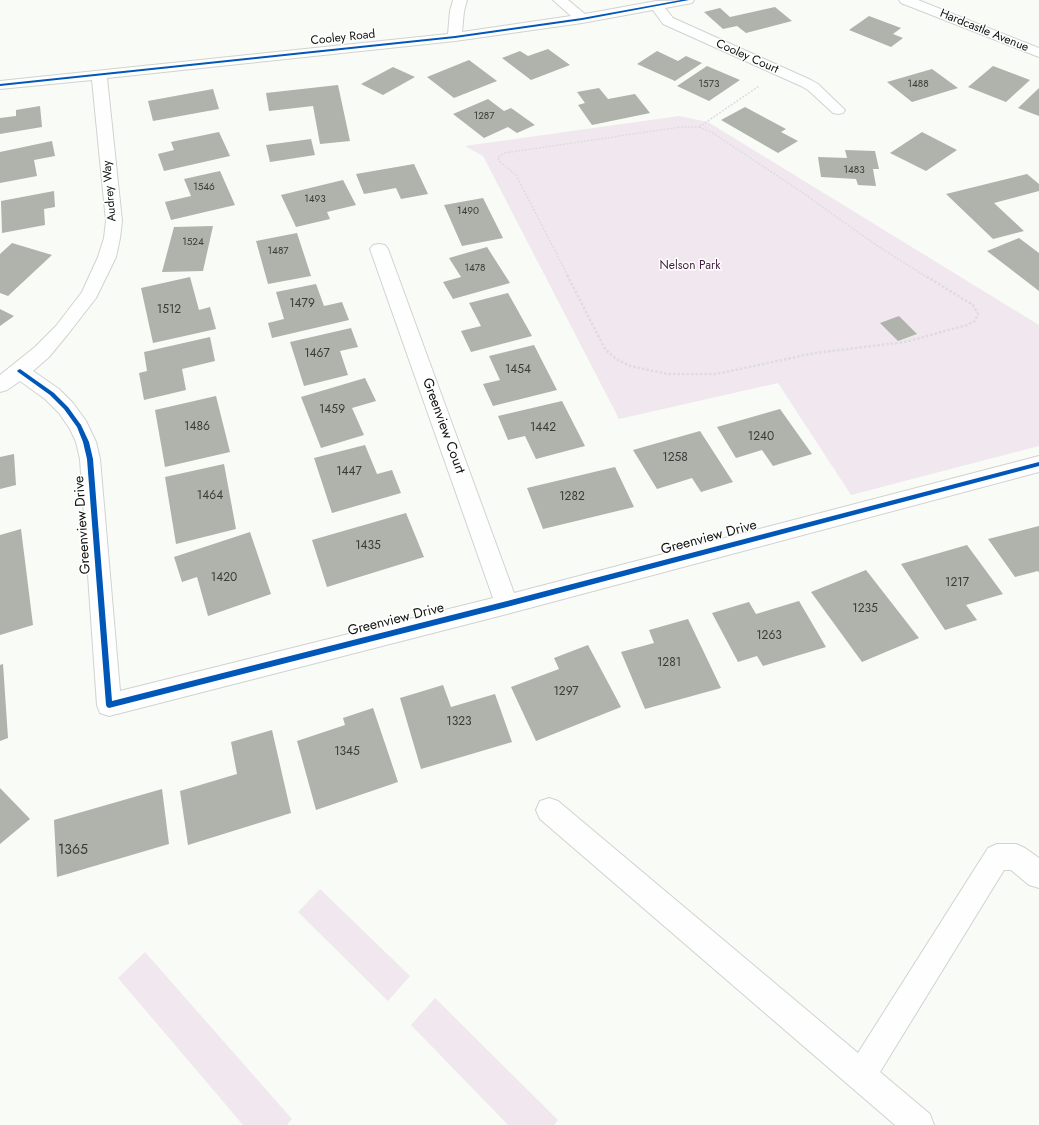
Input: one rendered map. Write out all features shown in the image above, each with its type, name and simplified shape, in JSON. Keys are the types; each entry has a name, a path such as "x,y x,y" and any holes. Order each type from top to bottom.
{"street":[{"path":"455,37 457,11 460,0"},
{"path":"560,0 582,19"},
{"name":"Cooley Road","path":"0,85 455,37 582,19 687,0"},
{"name":"Hardcastle Avenue","path":"906,0 1039,53"},
{"name":"Cooley Court","path":"656,5 668,21 813,87 838,110"},
{"name":"Audrey Way","path":"0,385 20,371 42,352 78,311 90,294 107,257 112,238 114,221 99,74"},
{"name":"Greenview Court","path":"379,249 507,604"},
{"name":"Greenview Drive","path":"20,371 52,394 66,408 79,426 86,442 90,460 109,705 507,604 1039,464"},
{"path":"549,810 919,1125"},
{"path":"861,1076 997,857 1016,857 1039,875"}],"path":[{"path":"699,127 713,133 800,191 876,245 973,305 978,314 975,321 967,325 905,342 815,353 716,374 668,374 630,366 616,359 605,349 523,187 516,176 499,161 498,157 505,153 672,128 699,127 781,72"}],"green space":[{"name":"Nelson Park","path":"679,116 708,122 1039,325 1039,446 851,495 778,383 619,419 483,156 465,146"},
{"path":"320,889 410,976 388,1001 298,912"},
{"path":"145,952 292,1119 287,1125 243,1125 118,978"},
{"path":"435,998 558,1120 554,1125 508,1125 411,1025"}],"building":[{"path":"775,7 792,21 746,33 737,26 723,29 704,12 720,8 730,17"},
{"path":"869,16 901,28 893,34 903,38 891,47 849,30"},
{"path":"548,49 570,65 531,80 502,58 520,51 528,56"},
{"path":"657,51 678,61 686,56 702,63 675,81 637,64"},
{"path":"469,60 497,81 454,98 427,77"},
{"path":"707,66 740,80 709,101 677,86"},
{"path":"993,66 1030,80 1006,102 968,87"},
{"path":"393,67 415,77 383,95 361,84"},
{"path":"932,69 958,88 912,102 887,82"},
{"path":"338,85 350,141 320,144 313,106 269,111 266,93"},
{"path":"599,88 608,99 635,94 650,113 592,125 578,105 585,103 577,92"},
{"path":"1039,88 1039,116 1018,108"},
{"path":"213,89 219,109 153,121 148,101"},
{"path":"488,99 504,111 511,108 535,125 517,133 508,127 484,138 453,114"},
{"path":"40,106 42,127 0,134 0,118 16,116 16,110"},
{"path":"745,107 786,129 781,132 798,141 778,153 721,120"},
{"path":"219,132 230,156 164,171 158,154 174,150 171,142"},
{"path":"922,132 957,150 926,171 890,153"},
{"path":"311,139 315,155 270,162 266,145"},
{"path":"52,141 55,156 34,160 37,176 0,183 0,152"},
{"path":"845,150 875,151 879,169 873,169 876,186 858,185 856,179 821,177 818,157 847,158"},
{"path":"414,164 428,194 401,199 396,188 364,194 356,174"},
{"path":"220,171 235,205 171,220 165,202 191,196 184,179"},
{"path":"1027,174 1039,184 1039,191 994,203 1024,231 993,239 946,194"},
{"path":"343,180 356,205 327,212 330,219 296,227 281,195"},
{"path":"54,191 55,207 44,209 45,225 2,233 1,201"},
{"path":"483,198 503,238 462,246 444,205"},
{"path":"213,226 203,271 162,272 174,227"},
{"path":"297,233 311,276 268,284 256,241"},
{"path":"1019,238 1039,253 1039,291 987,251"},
{"path":"12,243 52,255 8,296 0,293 0,254"},
{"path":"487,247 510,283 453,299 443,282 461,277 449,258"},
{"path":"190,277 199,310 210,307 216,329 153,343 141,288"},
{"path":"316,284 324,306 342,302 349,320 272,338 268,323 284,319 276,292"},
{"path":"508,293 532,336 471,352 461,331 481,326 469,303"},
{"path":"0,309 14,316 0,326"},
{"path":"899,316 917,334 898,341 880,323"},
{"path":"351,328 358,347 340,351 348,375 304,386 290,342"},
{"path":"210,337 215,361 182,369 186,390 144,400 139,373 147,371 144,352"},
{"path":"534,345 557,390 493,406 483,384 500,380 489,356"},
{"path":"365,378 376,401 352,408 364,435 321,448 301,397"},
{"path":"216,396 230,452 165,467 155,410"},
{"path":"562,401 585,446 536,459 525,436 508,440 498,416"},
{"path":"780,409 812,454 773,466 762,450 736,458 717,427"},
{"path":"700,431 733,482 701,492 692,478 657,489 633,450"},
{"path":"365,445 377,474 392,470 401,493 332,513 314,458"},
{"path":"14,454 16,485 0,489 0,457"},
{"path":"224,464 236,529 176,544 165,477"},
{"path":"615,467 634,507 543,529 527,488"},
{"path":"406,513 424,557 327,587 312,540"},
{"path":"1039,526 1039,573 1038,571 1015,577 988,539"},
{"path":"21,529 33,625 0,635 0,535"},
{"path":"250,532 271,594 208,616 197,577 182,582 174,557"},
{"path":"967,545 1003,594 966,605 977,620 945,630 901,564"},
{"path":"866,570 919,638 862,662 811,592"},
{"path":"799,601 826,647 763,666 757,656 738,662 712,613 749,602 756,614"},
{"path":"688,619 721,688 645,709 621,652 654,643 649,630"},
{"path":"588,645 621,707 536,741 511,687 559,669 554,658"},
{"path":"3,664 8,738 0,741 0,665"},
{"path":"443,685 451,707 495,694 512,742 421,769 400,698"},
{"path":"373,708 398,782 316,810 297,741 345,725 343,718"},
{"path":"272,730 291,813 188,845 180,791 237,774 231,742"},
{"path":"0,788 30,819 0,844"},
{"path":"162,789 169,844 57,877 54,820"}],"cycle path":[{"path":"0,85 455,37 582,19 687,0"},
{"path":"20,371 52,394 66,408 79,426 86,442 90,459 109,705 507,604 1039,464"}]}
